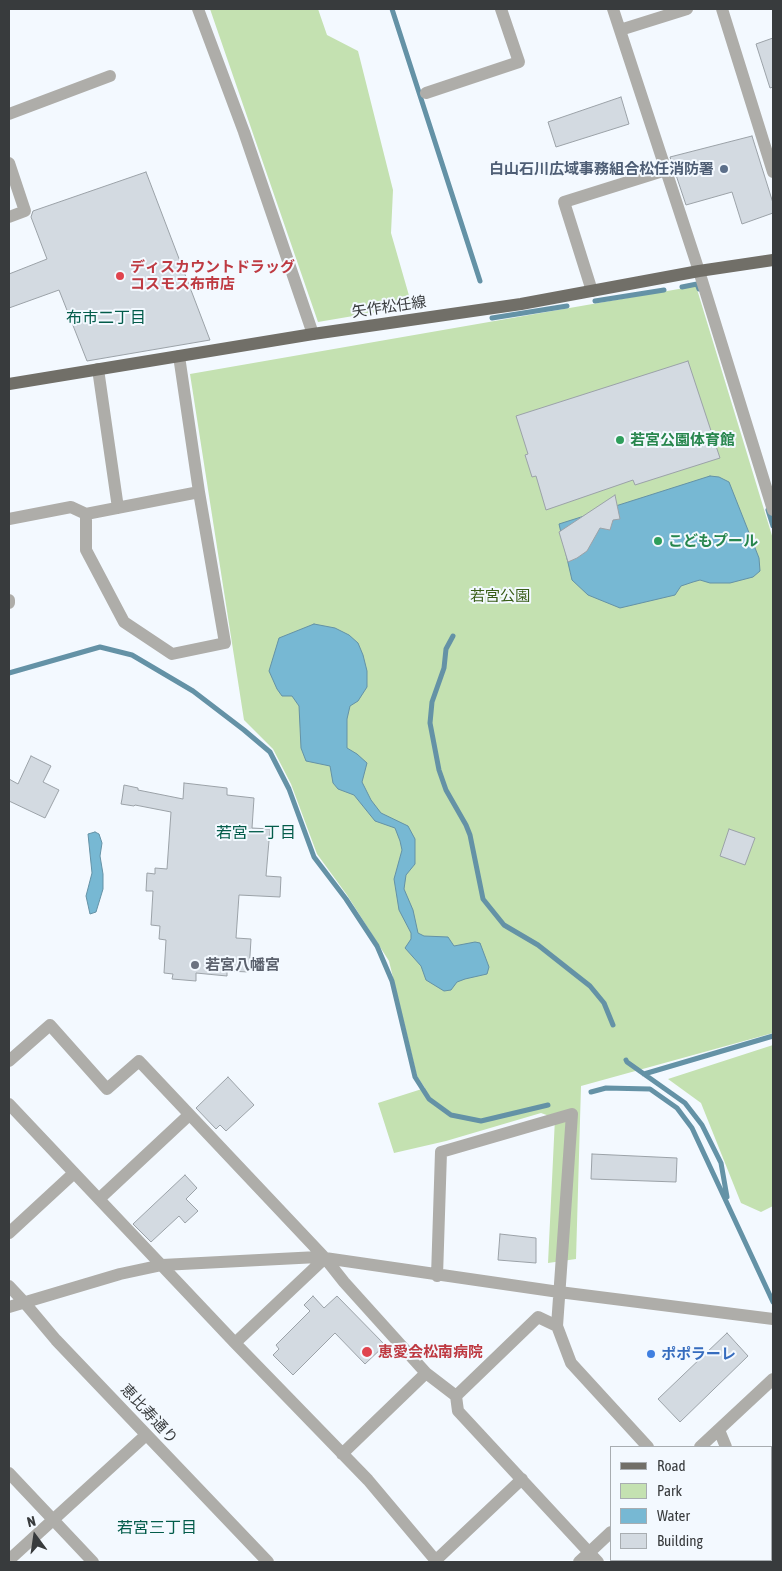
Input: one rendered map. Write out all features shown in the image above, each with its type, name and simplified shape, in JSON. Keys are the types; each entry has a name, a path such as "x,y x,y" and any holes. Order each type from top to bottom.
{"main road":[{"name":"矢作松任線","path":"9,384 312,334 521,304 699,271 773,260"}],"street":[{"path":"198,9 244,132 312,334"},
{"path":"426,93 519,62 501,9"},
{"path":"613,9 771,492 773,510"},
{"path":"620,30 686,9"},
{"path":"722,9 773,172"},
{"path":"9,114 110,76"},
{"path":"9,163 25,211 9,217"},
{"path":"592,291 564,202 666,170"},
{"path":"86,514 86,550 124,622 172,654 225,643 199,492 179,356"},
{"path":"98,369 118,508"},
{"path":"9,520 71,507 86,514 199,492"},
{"path":"9,1061 50,1024 107,1089 139,1061 325,1258 344,1282 426,1373 456,1396 458,1411 594,1557"},
{"path":"9,1104 235,1343 368,1480 436,1562 522,1480"},
{"path":"99,1199 189,1114"},
{"path":"437,1276 441,1152 572,1114 557,1326 571,1363 647,1446"},
{"path":"9,1233 74,1173"},
{"path":"9,1307 120,1274 162,1265 318,1257 437,1276 772,1318"},
{"path":"235,1343 325,1258"},
{"name":"恵比寿通り","path":"9,1286 56,1340 268,1562"},
{"path":"456,1396 538,1317 557,1326"},
{"path":"342,1454 426,1373"},
{"path":"701,1446 773,1379"},
{"path":"719,1430 726,1446"},
{"path":"9,1560 146,1434"},
{"path":"9,1473 93,1562"},
{"path":"579,1562 594,1557 610,1533"}],"green space":[{"path":"210,9 318,9 327,35 358,51 393,190 391,233 412,306 318,322"},
{"name":"若宮公園","path":"696,286 773,539 773,1033 581,1086 576,1259 548,1263 555,1118 541,1113 446,1141 394,1153 378,1103 425,1088 417,1076 389,961 347,895 317,854 291,784 273,749 244,720 190,374"},
{"path":"773,1045 773,1206 761,1212 741,1203 701,1103 668,1079"}],"water":[{"name":"こどもプール","path":"710,476 719,477 729,482 759,558 760,571 753,577 730,583 710,583 700,580 681,586 675,595 620,608 588,595 572,580 559,524"},
{"path":"314,624 335,628 349,635 358,643 363,655 367,671 367,687 358,701 350,706 347,719 347,748 367,763 362,782 371,800 381,813 408,826 415,839 415,864 406,875 404,889 413,910 418,933 424,936 448,937 454,946 475,942 480,943 489,967 487,974 457,982 451,990 444,991 426,980 421,966 405,948 411,939 411,933 399,910 394,879 402,850 395,828 375,821 354,795 338,789 333,783 330,766 306,761 301,748 299,706 292,696 282,696 269,671 279,638"},
{"path":"95,832 99,834 102,843 100,856 103,889 96,912 90,914 86,896 92,873 88,834"}],"building":[{"path":"773,38 773,87 770,88 756,44"},
{"path":"621,97 629,124 556,147 548,122"},
{"path":"752,136 773,203 773,213 742,224 732,192 686,205 670,157"},
{"name":"ディスカウントドラッグ コスモス布市店","path":"146,172 210,340 87,361 59,290 9,308 9,274 47,259 31,217 33,211"},
{"name":"若宮公園体育館","path":"688,361 720,458 635,485 633,480 546,510 536,476 532,477 525,455 528,454 516,416"},
{"path":"615,495 620,519 613,520 610,530 600,528 587,551 568,562 559,532"},
{"path":"31,756 51,766 43,782 59,790 45,818 9,801 9,779 18,784"},
{"path":"184,783 227,788 227,795 254,798 252,828 270,829 266,876 281,877 280,897 239,895 236,938 251,939 249,972 227,971 227,976 196,973 196,981 172,979 173,974 164,973 166,940 159,939 160,926 151,925 153,891 146,891 147,873 155,874 155,868 167,869 171,812 121,804 124,785 138,788 138,790 183,799"},
{"path":"729,829 755,838 745,865 720,856"},
{"path":"228,1077 254,1105 226,1131 220,1125 216,1129 196,1108"},
{"path":"592,1154 677,1158 676,1182 591,1179"},
{"path":"185,1175 197,1188 186,1199 198,1211 185,1223 179,1216 151,1242 133,1224"},
{"path":"500,1234 536,1238 536,1263 498,1260"},
{"path":"313,1296 324,1308 337,1296 385,1345 365,1364 335,1333 293,1375 273,1355 279,1349 276,1345 310,1311 304,1305"},
{"path":"727,1333 748,1356 680,1422 658,1399"}],"waterway":[{"path":"392,9 480,281"},
{"path":"682,287 697,284 699,289"},
{"path":"595,301 664,290"},
{"path":"492,318 567,306"},
{"path":"768,510 773,526"},
{"path":"453,636 446,649 444,668 432,702 430,723 439,770 446,790 470,835 483,899 504,925 538,945 590,986 604,1003 613,1025"},
{"path":"9,673 100,647 132,655 193,691 244,730 270,752 289,789 314,857 346,899 377,946 392,981 415,1077 429,1099 451,1115 481,1121 548,1105"},
{"path":"644,1074 773,1036"},
{"path":"626,1060 685,1103 702,1125 721,1163 727,1197"},
{"path":"591,1092 606,1088 650,1089 677,1108 692,1128 773,1302"}],"place":[{"name":"白山石川広域事務組合松任消防署","path":"724,169"},
{"name":"ディスカウントドラッグ コスモス布市店","path":"120,276"},
{"name":"若宮公園体育館","path":"620,440"},
{"name":"こどもプール","path":"658,541"},
{"name":"若宮八幡宮","path":"195,965"},
{"name":"恵愛会松南病院","path":"367,1352"},
{"name":"ポポラーレ","path":"651,1354"}],"district":[{"name":"布市二丁目","path":"106,318"},
{"name":"若宮一丁目","path":"256,833"},
{"name":"若宮三丁目","path":"157,1528"}]}
